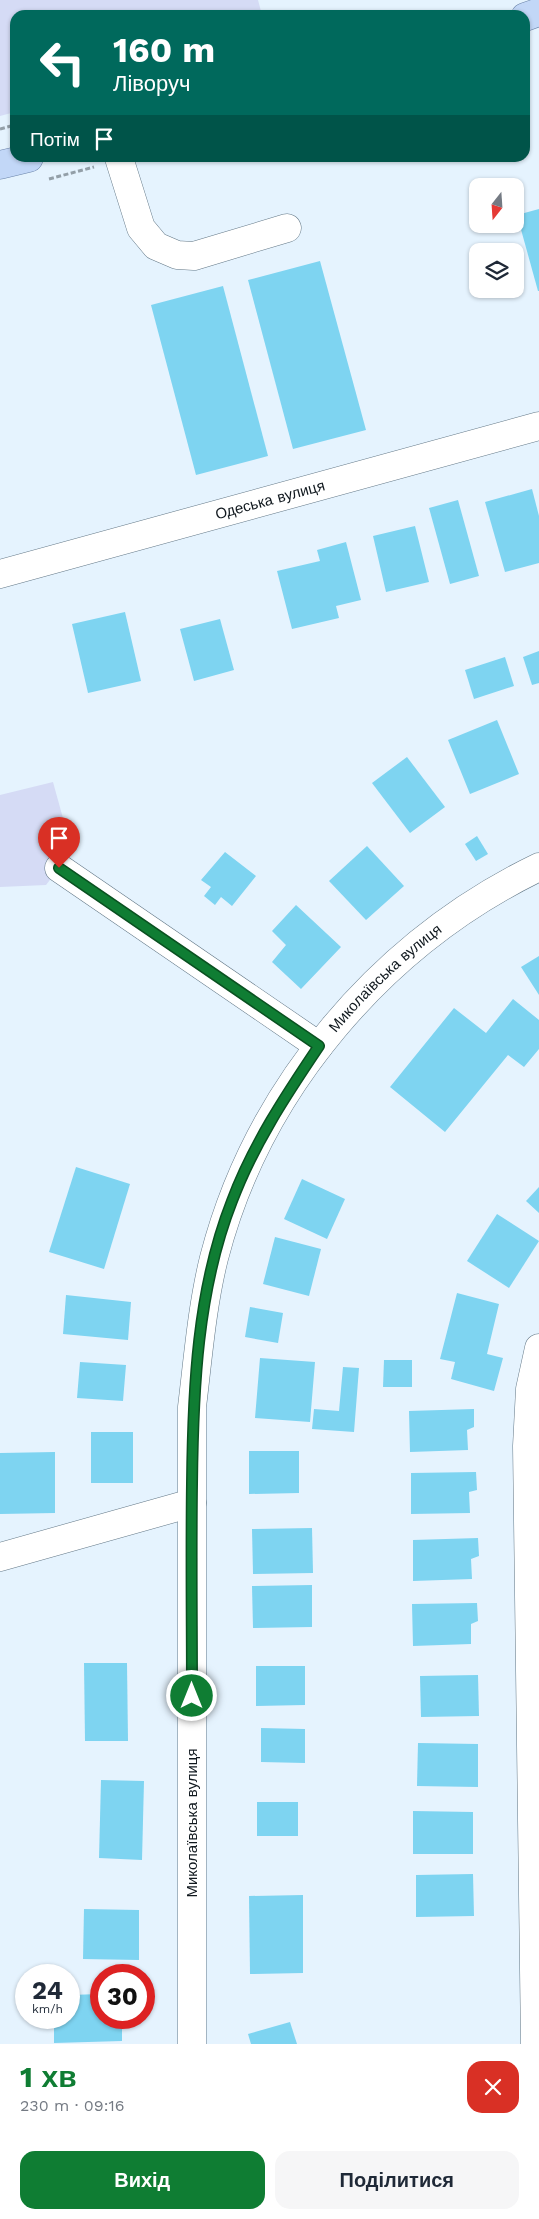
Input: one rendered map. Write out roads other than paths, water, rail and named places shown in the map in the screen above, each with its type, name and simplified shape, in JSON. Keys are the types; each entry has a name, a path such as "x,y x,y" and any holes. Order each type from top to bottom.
{"main road":[{"path":"0,165 12,162"}],"street":[{"path":"121,162 141,228 156,246 177,256 194,256 287,228"},
{"name":"Одеська вулиця","path":"0,574 539,426"},
{"name":"Миколаївська вулиця","path":"192,2044 192,1407 199,1340 214,1259 232,1201 259,1140 319,1046 361,995 409,950 460,912 539,867"},
{"path":"59,868 319,1046"},
{"path":"535,2044 527,1446 530,1389 539,1348"},
{"path":"0,1557 192,1503"}]}
